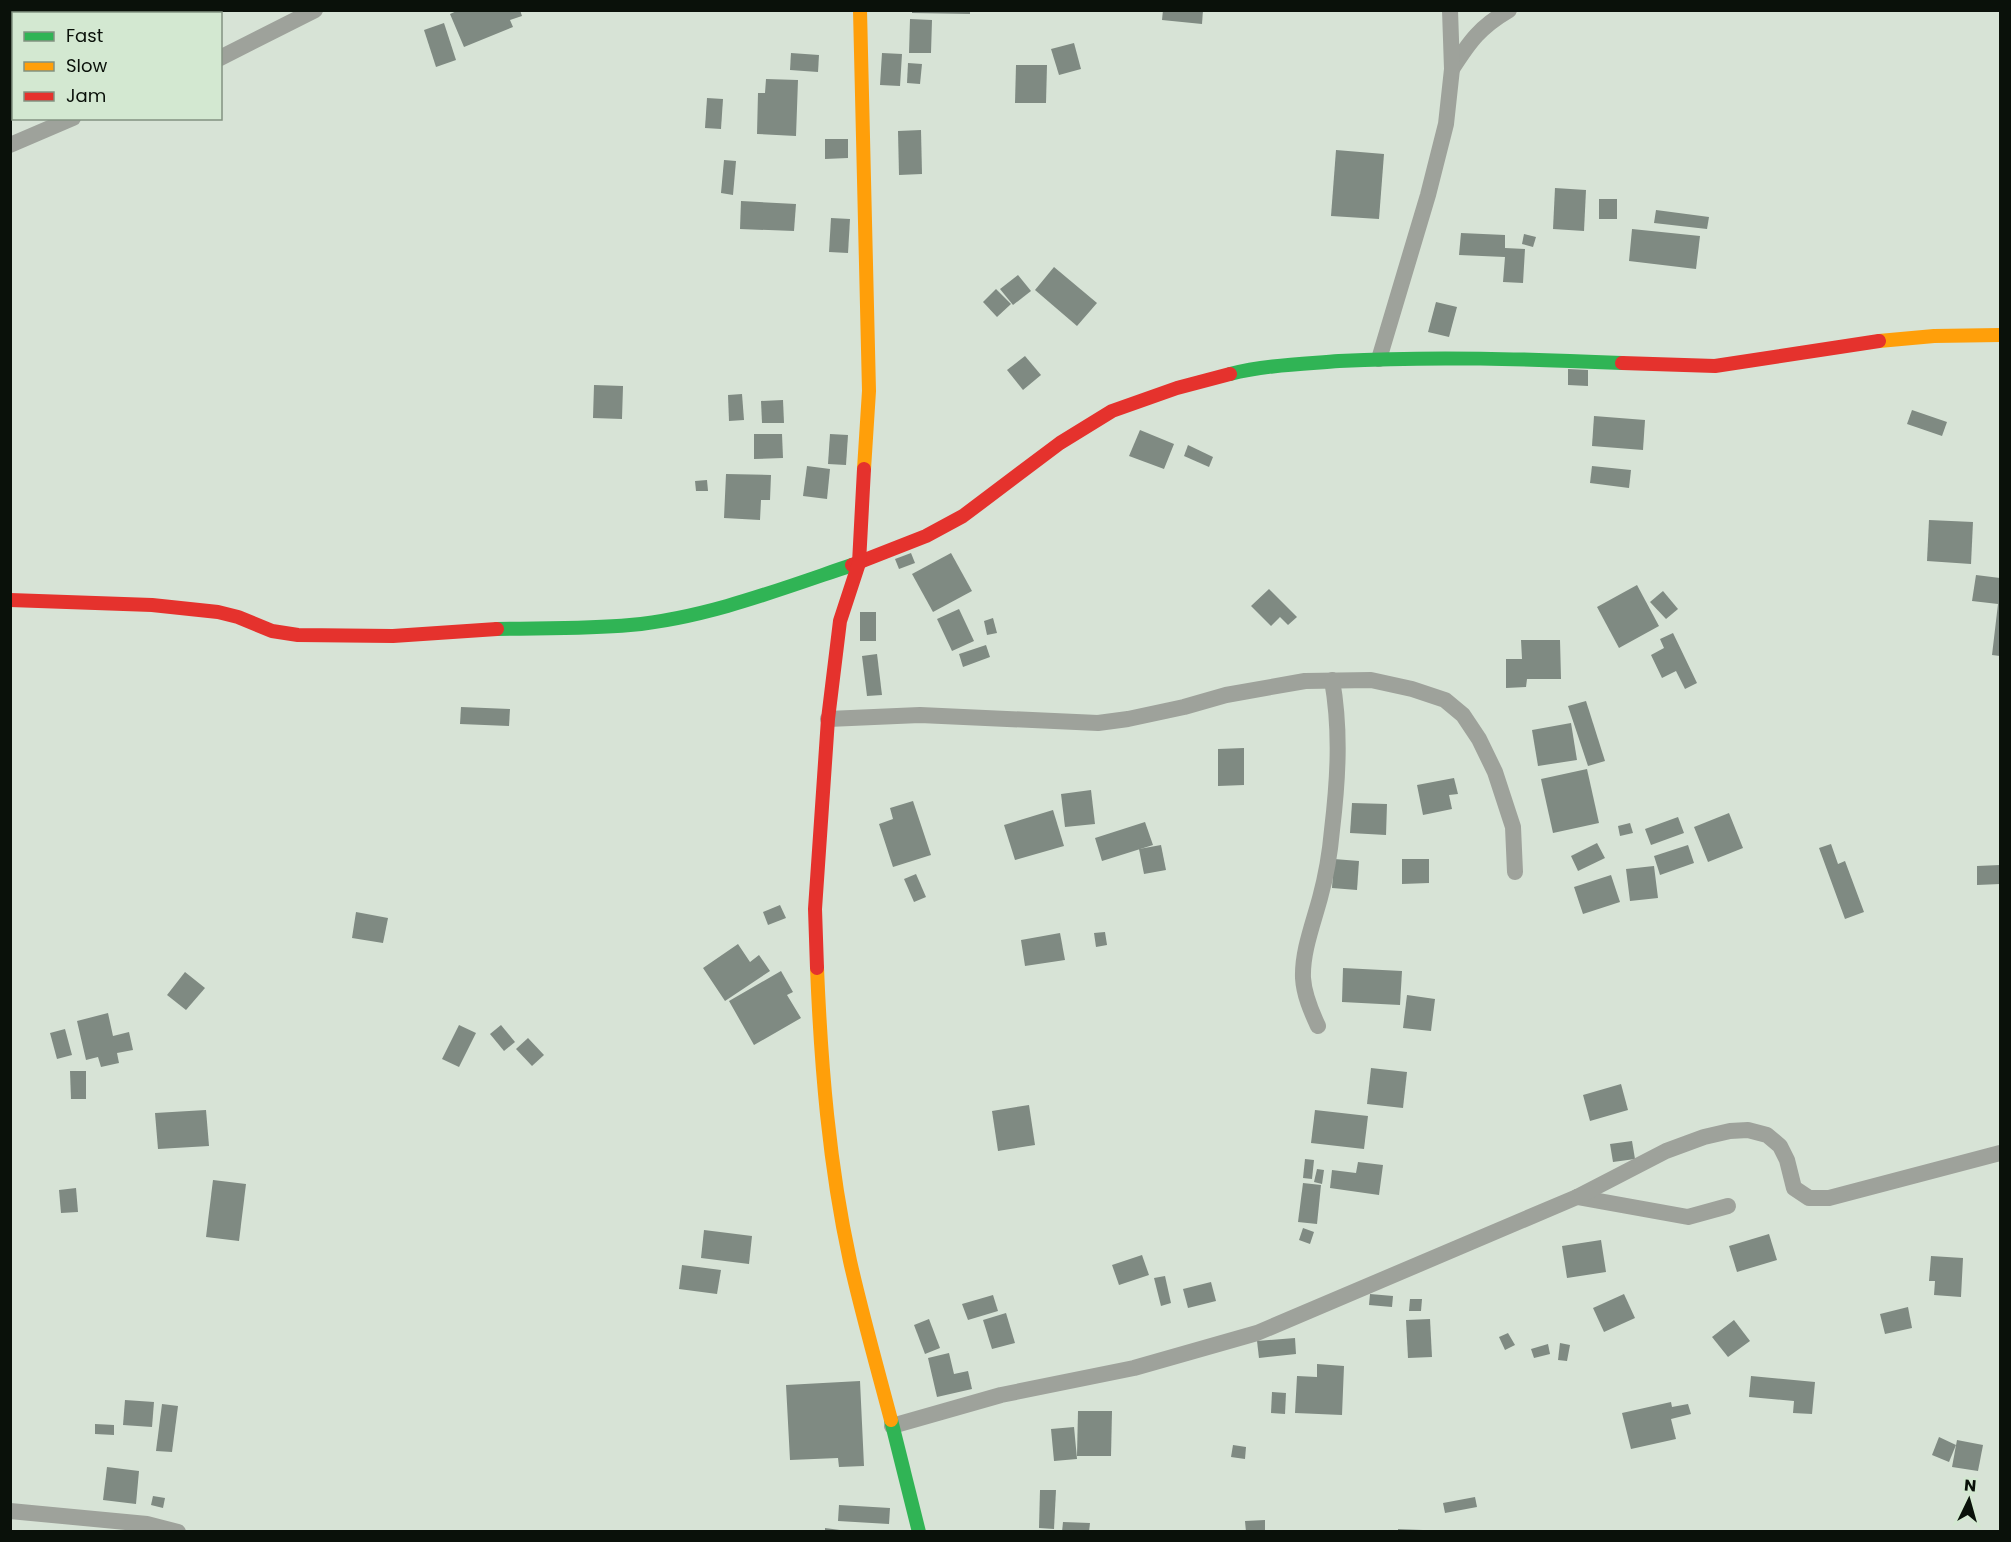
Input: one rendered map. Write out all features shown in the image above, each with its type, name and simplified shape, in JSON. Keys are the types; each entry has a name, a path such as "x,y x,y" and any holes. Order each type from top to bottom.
{"street":[{"path":"222,56 315,10"},
{"path":"860,10 869,391 859,563 840,621 828,719 815,909 819,1015 830,1143 850,1260 919,1532"},
{"path":"1379,359 1431,184 1446,124 1452,69 1450,10"},
{"path":"1452,69 1471,40 1492,20 1509,10"},
{"path":"10,145 68,120"},
{"path":"10,600 152,604 218,612 238,617 272,631 298,635 393,636 478,630 631,625 686,616 766,594 859,563 926,536 963,516 1060,443 1112,411 1177,388 1243,371 1379,359 1527,359 1715,366 1868,342 1934,336 2001,335"},
{"path":"1318,1026 1309,1007 1303,981 1303,964 1321,894 1332,831 1338,764 1338,729 1332,680"},
{"path":"828,719 920,715 1098,723 1184,708 1226,695 1305,681 1371,680 1412,689 1445,700 1462,715 1479,739 1495,772 1513,827 1515,872"},
{"path":"892,1426 1001,1395 1134,1368 1257,1333 1577,1197 1666,1151 1704,1137 1730,1131 1748,1130 1767,1135 1780,1146 1794,1188 1809,1198 1829,1198 2001,1153"},
{"path":"1577,1197 1688,1217 1728,1206"},
{"path":"10,1511 147,1524 178,1532"}],"building":[{"path":"459,10 520,10 522,16 510,20 513,27 464,47 450,14"},
{"path":"912,10 970,10 970,14 912,13"},
{"path":"1163,10 1203,10 1202,24 1162,20"},
{"path":"910,19 932,20 931,53 909,53"},
{"path":"444,23 456,60 436,67 424,30"},
{"path":"1074,43 1081,69 1059,75 1051,49"},
{"path":"791,53 819,55 818,72 790,70"},
{"path":"882,53 902,54 900,86 880,85"},
{"path":"908,63 922,64 920,84 907,83"},
{"path":"1016,65 1047,65 1046,103 1015,103"},
{"path":"766,79 798,80 796,136 757,134 758,93 765,93"},
{"path":"707,98 723,99 721,129 705,128"},
{"path":"921,130 922,174 899,175 898,131"},
{"path":"825,139 848,139 848,158 825,159"},
{"path":"1336,150 1384,154 1379,219 1331,216"},
{"path":"724,160 736,161 733,195 721,193"},
{"path":"1555,188 1586,190 1584,231 1553,229"},
{"path":"1599,199 1617,199 1617,219 1599,219"},
{"path":"741,201 796,204 794,231 740,229"},
{"path":"1656,210 1709,217 1707,229 1654,223"},
{"path":"831,218 850,219 848,253 829,252"},
{"path":"1632,229 1700,236 1696,269 1629,261"},
{"path":"1461,233 1505,235 1505,248 1525,249 1523,283 1503,282 1505,257 1459,255"},
{"path":"1524,234 1536,237 1533,247 1522,244"},
{"path":"1054,267 1097,303 1077,326 1035,290"},
{"path":"1018,275 1031,291 1013,305 1000,289"},
{"path":"996,289 1011,304 997,317 983,302"},
{"path":"1436,302 1457,307 1449,337 1428,332"},
{"path":"1025,356 1041,375 1023,390 1007,370"},
{"path":"1568,369 1588,370 1588,386 1568,385"},
{"path":"594,385 623,386 622,419 593,418"},
{"path":"742,394 744,420 729,421 728,395"},
{"path":"783,400 784,423 762,423 761,401"},
{"path":"1912,410 1947,422 1942,436 1907,424"},
{"path":"1594,416 1645,420 1643,450 1592,446"},
{"path":"1140,430 1174,444 1164,469 1129,456"},
{"path":"754,434 782,434 783,458 754,459"},
{"path":"830,434 848,435 846,465 828,464"},
{"path":"1188,445 1213,457 1209,467 1184,456"},
{"path":"807,466 830,469 827,499 803,496"},
{"path":"1592,466 1631,470 1629,488 1590,483"},
{"path":"726,474 771,475 770,500 761,500 760,520 724,518"},
{"path":"707,480 708,491 696,491 695,481"},
{"path":"1929,520 1973,522 1971,564 1927,561"},
{"path":"911,553 915,563 899,569 895,559"},
{"path":"951,553 972,591 933,612 912,574"},
{"path":"1976,575 2000,578 2000,656 1992,655 1998,604 1972,601"},
{"path":"1637,585 1659,626 1619,648 1597,607"},
{"path":"1269,589 1297,617 1288,625 1280,617 1271,626 1251,606"},
{"path":"1663,591 1678,609 1666,619 1650,602"},
{"path":"959,609 974,641 952,651 937,619"},
{"path":"860,612 876,612 876,641 860,641"},
{"path":"993,618 997,633 987,635 984,621"},
{"path":"1673,633 1697,683 1685,689 1676,671 1662,678 1651,655 1664,648 1660,639"},
{"path":"1521,640 1560,640 1561,679 1527,679 1526,687 1506,688 1506,659 1522,659"},
{"path":"986,645 990,657 963,667 959,654"},
{"path":"877,654 882,695 867,696 862,656"},
{"path":"1586,701 1605,761 1588,766 1568,706"},
{"path":"461,707 510,709 509,726 460,724"},
{"path":"1571,723 1577,760 1538,766 1532,730"},
{"path":"1244,748 1244,785 1218,786 1218,749"},
{"path":"1587,769 1599,823 1553,833 1541,779"},
{"path":"1454,778 1458,794 1449,795 1452,809 1423,815 1417,785"},
{"path":"1091,790 1095,824 1065,827 1061,794"},
{"path":"913,801 931,855 893,867 879,824 893,819 890,808"},
{"path":"1352,803 1387,804 1386,835 1350,833"},
{"path":"1053,810 1064,846 1015,860 1004,825"},
{"path":"1729,813 1743,848 1708,862 1694,827"},
{"path":"1678,817 1684,833 1651,845 1645,829"},
{"path":"1145,822 1153,845 1102,861 1095,838"},
{"path":"1630,823 1633,833 1620,836 1618,826"},
{"path":"1597,843 1605,858 1578,871 1571,856"},
{"path":"1831,844 1838,864 1845,861 1864,912 1845,919 1819,848"},
{"path":"1161,845 1166,870 1144,874 1139,849"},
{"path":"1688,845 1694,863 1660,875 1654,856"},
{"path":"1334,859 1359,861 1357,890 1332,888"},
{"path":"1402,859 1429,859 1429,883 1402,884"},
{"path":"2000,865 2000,884 1977,885 1977,866"},
{"path":"1654,866 1658,898 1630,901 1626,869"},
{"path":"916,874 926,897 914,902 904,879"},
{"path":"1611,875 1620,902 1583,914 1574,887"},
{"path":"780,905 786,918 768,925 763,912"},
{"path":"356,912 388,918 383,943 352,938"},
{"path":"1105,932 1107,945 1096,947 1094,933"},
{"path":"1060,933 1065,960 1025,966 1021,940"},
{"path":"738,944 750,962 759,955 770,971 725,1001 703,968"},
{"path":"1343,968 1402,971 1400,1005 1342,1002"},
{"path":"781,971 793,992 787,995 801,1018 754,1045 729,1001"},
{"path":"185,972 205,988 186,1010 167,995"},
{"path":"1407,995 1435,999 1431,1031 1403,1028"},
{"path":"108,1013 113,1036 129,1032 133,1050 117,1053 119,1063 101,1067 98,1057 86,1060 77,1021"},
{"path":"459,1025 476,1033 459,1067 442,1059"},
{"path":"501,1025 515,1042 504,1051 490,1034"},
{"path":"65,1029 72,1055 57,1059 50,1033"},
{"path":"528,1038 544,1055 532,1066 516,1049"},
{"path":"1371,1068 1407,1072 1403,1108 1367,1104"},
{"path":"70,1071 86,1071 86,1099 71,1099"},
{"path":"1621,1084 1628,1110 1590,1121 1583,1095"},
{"path":"1029,1105 1035,1145 998,1151 992,1111"},
{"path":"206,1110 209,1146 158,1149 155,1113"},
{"path":"1315,1110 1368,1116 1364,1149 1311,1143"},
{"path":"1632,1141 1635,1159 1613,1162 1610,1144"},
{"path":"1305,1159 1314,1160 1312,1179 1303,1178"},
{"path":"1358,1162 1383,1165 1379,1195 1330,1188 1332,1170 1356,1173"},
{"path":"1317,1169 1324,1170 1322,1184 1314,1182"},
{"path":"213,1180 246,1184 239,1241 206,1237"},
{"path":"1303,1183 1321,1185 1317,1224 1298,1222"},
{"path":"76,1188 78,1212 61,1213 59,1190"},
{"path":"1303,1228 1314,1232 1310,1244 1299,1240"},
{"path":"704,1230 752,1236 749,1264 701,1258"},
{"path":"1769,1234 1777,1260 1737,1272 1729,1246"},
{"path":"1601,1240 1606,1272 1567,1278 1562,1246"},
{"path":"1142,1255 1149,1275 1119,1285 1112,1265"},
{"path":"1931,1256 1963,1258 1961,1297 1934,1295 1935,1281 1929,1281"},
{"path":"682,1265 721,1270 717,1294 679,1289"},
{"path":"1165,1276 1171,1303 1161,1306 1154,1278"},
{"path":"1211,1282 1216,1301 1188,1308 1183,1289"},
{"path":"1370,1294 1393,1296 1392,1307 1369,1305"},
{"path":"1624,1294 1635,1318 1604,1332 1593,1308"},
{"path":"993,1295 998,1311 968,1320 962,1304"},
{"path":"1410,1299 1422,1299 1421,1311 1409,1311"},
{"path":"1908,1307 1912,1328 1885,1334 1880,1314"},
{"path":"1006,1313 1015,1343 992,1349 983,1320"},
{"path":"929,1319 940,1348 925,1354 914,1325"},
{"path":"1430,1319 1432,1357 1408,1358 1406,1320"},
{"path":"1734,1320 1750,1341 1728,1357 1712,1337"},
{"path":"1508,1333 1515,1345 1505,1350 1499,1337"},
{"path":"1295,1338 1296,1354 1259,1358 1257,1341"},
{"path":"1560,1343 1570,1345 1567,1361 1558,1360"},
{"path":"1548,1344 1550,1354 1534,1358 1531,1349"},
{"path":"949,1353 954,1374 968,1371 972,1389 937,1397 928,1358"},
{"path":"1317,1364 1344,1366 1342,1415 1295,1413 1297,1376 1317,1377"},
{"path":"1751,1376 1815,1382 1812,1414 1793,1413 1794,1401 1749,1397"},
{"path":"860,1381 864,1466 839,1467 838,1458 790,1460 786,1385"},
{"path":"1272,1392 1286,1393 1285,1414 1271,1413"},
{"path":"125,1400 154,1402 152,1427 123,1425"},
{"path":"1671,1402 1672,1407 1688,1404 1691,1414 1671,1419 1676,1439 1631,1449 1622,1413"},
{"path":"162,1404 178,1406 172,1452 156,1451"},
{"path":"1078,1411 1112,1411 1111,1456 1077,1456"},
{"path":"95,1424 114,1425 114,1435 95,1434"},
{"path":"1074,1427 1077,1459 1054,1461 1051,1429"},
{"path":"1939,1437 1956,1445 1949,1462 1932,1455"},
{"path":"1957,1440 1983,1445 1978,1471 1952,1467"},
{"path":"1233,1445 1246,1447 1245,1459 1231,1457"},
{"path":"107,1467 139,1471 136,1504 103,1500"},
{"path":"1040,1490 1056,1490 1054,1529 1039,1528"},
{"path":"153,1496 165,1498 163,1508 151,1505"},
{"path":"1475,1497 1477,1507 1445,1513 1443,1503"},
{"path":"839,1505 890,1508 889,1524 838,1521"},
{"path":"1265,1520 1265,1532 1246,1532 1245,1521"},
{"path":"1063,1522 1090,1523 1089,1532 1062,1532"},
{"path":"825,1528 840,1530 840,1532 825,1532"},
{"path":"1398,1529 1423,1530 1422,1532 1398,1532"}],"traffic: fast":[{"path":"1230,374 1284,365 1374,359 1551,360 1622,363"},
{"path":"497,629 630,625 687,616 771,593 852,565"},
{"path":"891,1420 919,1532"}],"traffic: slow":[{"path":"860,10 869,391 864,469"},
{"path":"1879,341 1934,336 2000,335"},
{"path":"817,968 831,1152 855,1281 891,1420"}],"traffic: jam":[{"path":"1622,363 1715,366 1879,341"},
{"path":"852,565 926,536 963,516 1060,443 1112,411 1177,388 1230,374"},
{"path":"817,968 815,909 828,719 840,621 859,563 864,469"},
{"path":"10,600 152,605 218,612 238,617 272,631 298,635 393,636 497,629"}]}
